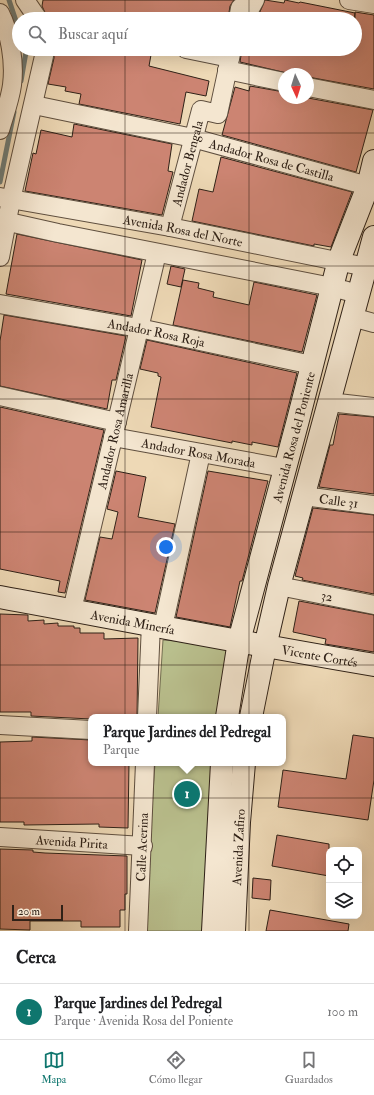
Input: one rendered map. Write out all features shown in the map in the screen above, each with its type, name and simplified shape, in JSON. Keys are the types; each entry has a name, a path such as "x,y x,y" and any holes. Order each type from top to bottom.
{"street":[{"path":"25,0 33,12"},
{"path":"239,12 240,8 250,9 255,0"},
{"path":"349,0 374,4"},
{"path":"0,12 7,27 6,63 12,85 0,130"},
{"path":"0,257 5,198 34,105 43,56"},
{"path":"217,56 230,59 278,79"},
{"name":"Andador Bengala","path":"170,227 201,110 218,114 230,59"},
{"path":"314,87 374,100"},
{"name":"Andador Rosa de Castilla","path":"34,105 193,138 368,186"},
{"name":"Avenida Rosa del Poniente","path":"227,714 239,641 339,260 368,186 374,161"},
{"name":"Avenida Rosa del Norte","path":"5,198 170,227 339,260 366,267"},
{"name":"Avenida Rosa del Norte","path":"3,220 157,253 332,287 358,294"},
{"name":"Avenida Rosa del Poniente","path":"264,647 303,496 374,237"},
{"name":"Andador Rosa Amarilla","path":"72,610 157,253"},
{"name":"Andador Rosa Roja","path":"0,304 140,328 312,365"},
{"path":"352,317 374,323"},
{"name":"Andador Rosa Morada","path":"0,396 202,452 284,468"},
{"path":"329,402 374,407"},
{"path":"147,714 157,626 202,452"},
{"name":"Calle 31","path":"303,496 374,505"},
{"name":"32","path":"279,586 374,605"},
{"name":"Avenida Minería","path":"0,598 72,610 264,647"},
{"path":"253,714 264,647"},
{"name":"Vicente Cortés","path":"264,647 374,665"},
{"path":"0,725 88,730"},
{"name":"Calle Acerina","path":"138,931 143,846 145,766"},
{"path":"213,931 222,766"},
{"name":"Avenida Zafiro","path":"234,931 239,822 244,766"},
{"name":"Avenida Pirita","path":"0,837 143,846"}],"green space":[{"path":"163,640 230,645 226,714 158,714"},
{"path":"155,766 223,766 212,931 144,931"}],"building":[{"path":"43,0 234,0 230,6 229,12 45,12 42,6"},
{"path":"265,0 284,3 285,0 350,12 260,12"},
{"path":"362,13 374,15 374,89 314,78 314,68 278,68 278,71 240,62 241,56 362,56"},
{"path":"54,56 151,56 149,66 209,81 206,96 186,92 180,124 79,104 81,94 65,91 66,87 48,84"},
{"path":"250,86 278,91 278,104 314,104 314,99 373,110 356,172 222,135 235,87 249,91"},
{"path":"74,124 172,144 168,171 173,172 162,215 25,191 33,153 36,154 41,130 72,137"},
{"path":"221,157 352,192 331,247 314,244 314,246 192,221 199,189 213,192"},
{"path":"17,234 142,260 131,316 6,294"},
{"path":"171,266 185,269 181,287 167,284"},
{"path":"183,280 199,283 198,288 214,292 213,297 249,305 254,282 317,295 302,352 173,325"},
{"path":"4,315 126,336 116,380 112,380 107,409 0,386 0,341"},
{"path":"147,340 297,373 278,447 252,442 252,445 232,441 232,443 151,427 161,377 158,376 158,373 140,369"},
{"path":"0,407 104,430 65,593 58,592 60,581 0,569"},
{"path":"339,414 374,417 374,494 319,487 330,445 333,445"},
{"path":"116,471 146,477 138,517 175,524 155,613 85,600 100,537 112,539 118,512 107,509"},
{"path":"208,471 268,481 242,581 240,581 230,627 176,617"},
{"path":"313,508 374,515 374,594 302,580 303,578 295,576"},
{"path":"299,601 374,615 374,652 325,644 326,639 293,632"},
{"path":"0,614 28,615 28,621 44,620 44,624 58,623 58,626 74,626 74,628 80,628 80,633 104,633 104,639 138,638 137,714 88,714 88,719 31,716 31,712 0,712"},
{"path":"353,735 374,738 374,780 368,820 278,807 283,770 346,779"},
{"path":"32,737 88,740 88,766 129,766 128,828 99,827 99,824 24,825 24,822 0,822 0,742 32,741"},
{"path":"277,835 329,844 329,847 326,847 326,875 272,866"},
{"path":"0,849 33,850 33,852 45,853 127,856 127,894 125,894 125,910 120,910 120,927 81,927 81,921 30,921 30,930 0,929"},
{"path":"253,878 271,880 270,900 252,898"},
{"path":"270,910 349,924 348,931 266,931"}],"waterway":[{"path":"9,0 13,12"},
{"path":"21,81 25,56"},
{"path":"0,182 14,112"}],"place":[{"name":"Parque Jardines del Pedregal","path":"187,794"}]}
